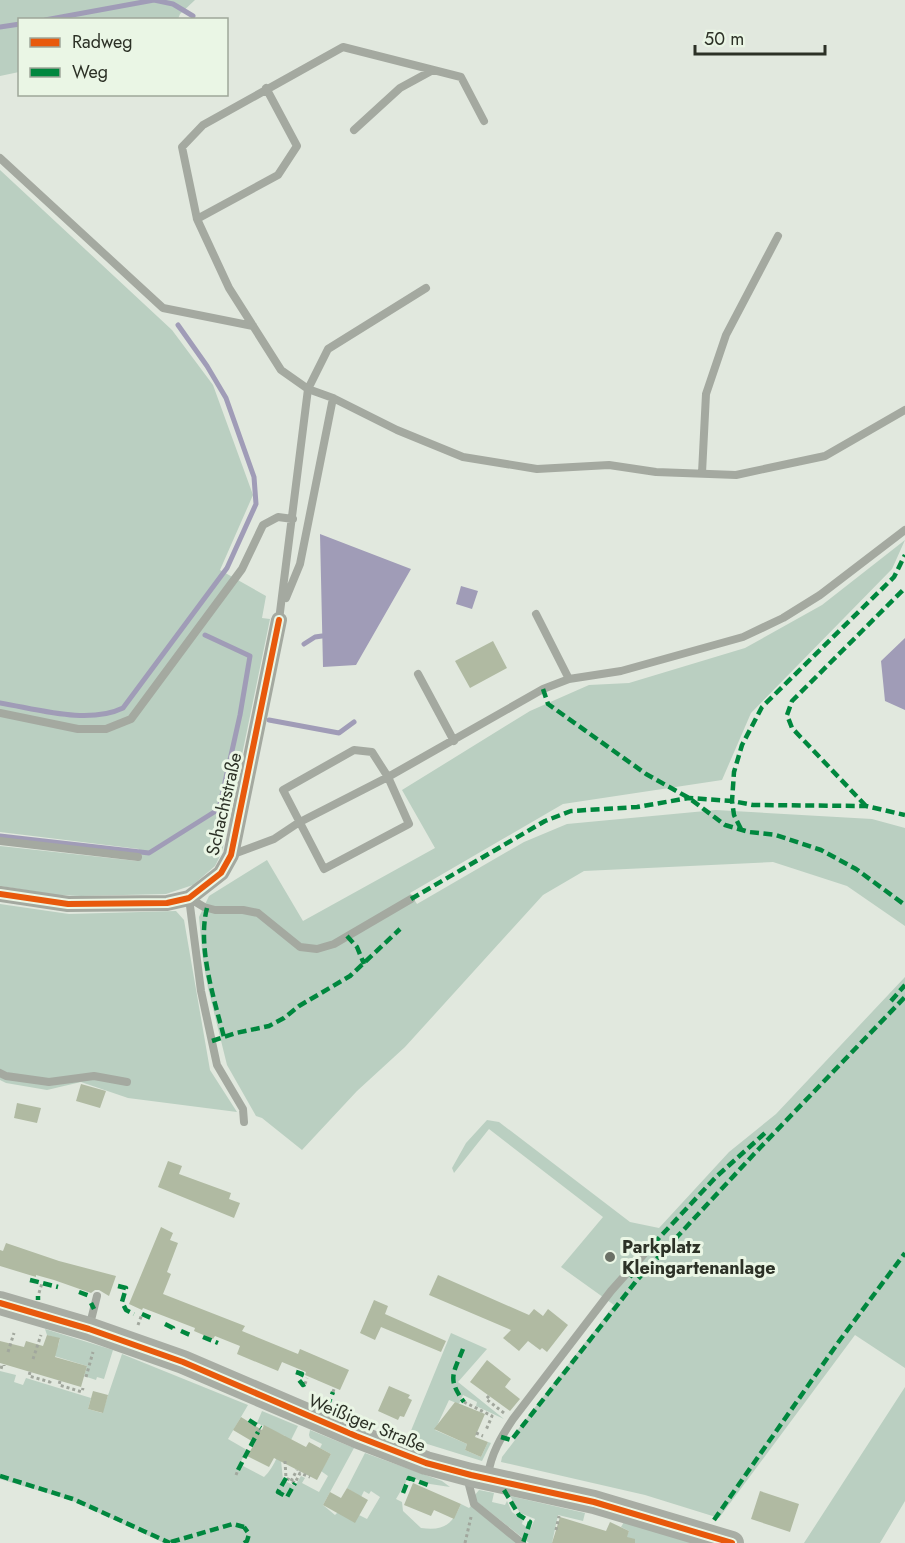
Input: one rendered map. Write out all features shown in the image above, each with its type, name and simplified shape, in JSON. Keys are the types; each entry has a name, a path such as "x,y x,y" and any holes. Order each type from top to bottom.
{"street":[{"name":"Schachtstraße","path":"0,894 68,904 167,903 189,898 220,873 231,855 280,614"},
{"name":"Weißiger Straße","path":"0,1304 92,1337 183,1362 394,1451 476,1479 594,1502 732,1543"}],"lane":[{"path":"484,121 461,77 343,47 203,125 182,147 197,219 229,288 281,370 308,389 333,398 397,430 463,457 537,469 609,465 656,472 736,475 825,456 905,410"},
{"path":"354,130 400,88 433,70"},
{"path":"197,219 278,175 297,146 266,88"},
{"path":"0,158 163,308 253,326"},
{"path":"702,473 706,394 726,335 778,236"},
{"path":"280,614 308,389 328,350 426,288"},
{"path":"280,614 300,564 333,398"},
{"path":"0,714 78,729 106,729 131,718 242,569 263,525 278,518 293,519"},
{"path":"231,855 274,839 298,823 454,741 543,688 569,680 621,671 743,637 783,618 820,595 905,530"},
{"path":"536,614 569,680"},
{"path":"418,675 454,741"},
{"path":"354,750 372,752 388,777 409,824 324,869 298,823 283,790 354,750"},
{"path":"0,841 138,857"},
{"path":"189,898 204,907 215,910 243,910 258,913 300,947 317,949 334,944 411,899"},
{"path":"189,898 201,991 218,1065 243,1109 244,1122"},
{"path":"0,1073 6,1076 50,1082 94,1076 127,1082"},
{"path":"522,1543 474,1504 476,1479 513,1419 611,1291 644,1254"},
{"path":"92,1337 97,1296"}],"path":[{"path":"38,1296 42,1283"},
{"path":"136,1329 142,1314"},
{"path":"33,1359 43,1328"},
{"path":"8,1352 14,1333"},
{"path":"86,1377 92,1337"},
{"path":"0,1367 4,1368 4,1365"},
{"path":"30,1372 28,1376 51,1380 82,1392 83,1388"},
{"path":"305,1384 308,1378"},
{"path":"489,1396 486,1399 513,1419"},
{"path":"464,1402 492,1416 486,1430"},
{"path":"258,1432 261,1428"},
{"path":"476,1433 483,1436"},
{"path":"285,1461 286,1478 295,1483 300,1473 310,1477"},
{"path":"236,1474 238,1470"},
{"path":"291,1481 297,1470"},
{"path":"465,1543 473,1507"},
{"path":"556,1530 559,1515 569,1518"}],"green space":[{"path":"0,0 195,0 178,18 18,18 18,72 0,76"},
{"path":"0,170 172,330 213,385 253,495 220,570 266,596 262,618 270,619 222,852 215,866 193,885 166,894 57,895 0,886 0,846 137,861 139,849 0,832"},
{"path":"905,540 892,569 751,713 722,780 563,804 410,893 417,904 524,842 567,824 716,810 872,819 905,828 905,926 847,886 773,862 584,871 543,895 405,1047 357,1091 302,1150 262,1118 256,1116 227,1065 208,988 199,917 209,896 267,860 303,921 435,848 402,790 530,711 589,685 629,683 745,648 822,605"},
{"path":"0,904 69,914 176,911 184,920 210,1070 237,1112 128,1098 81,1082 47,1090 0,1080"},
{"path":"905,977 905,1368 855,1335 719,1518 645,1495 501,1462 502,1457 515,1440 512,1437 614,1305 561,1267 603,1217 489,1129 454,1173 452,1168 466,1143 487,1120 499,1122 630,1222 659,1228 729,1152 776,1114"},
{"path":"45,1329 113,1350 104,1379 97,1377 96,1380 84,1376 87,1366 51,1355 54,1345 58,1346 60,1339 47,1335"},
{"path":"451,1333 487,1349 458,1382 504,1419 476,1406 477,1402 463,1395 459,1404 449,1400 435,1430 467,1444 465,1450 481,1457 488,1442 491,1443 482,1461 408,1438"},
{"path":"122,1354 248,1405 228,1439 247,1450 237,1469 240,1471 243,1466 264,1477 281,1447 285,1436 257,1423 262,1411 298,1426 281,1460 283,1480 295,1486 301,1476 305,1478 302,1483 319,1492 328,1476 321,1471 331,1454 320,1448 322,1444 310,1438 310,1430 354,1448 323,1505 335,1515 337,1513 359,1515 367,1519 380,1497 371,1491 369,1494 364,1491 361,1497 347,1488 365,1453 442,1481 450,1487 430,1484 409,1477 396,1499 402,1502 403,1511 421,1528 446,1525 454,1517 461,1504 469,1508 471,1506 517,1543 164,1543 73,1501 0,1479 0,1371 16,1375 14,1382 23,1385 26,1378 91,1398 88,1409 102,1413"},
{"path":"905,1387 905,1501 880,1543 804,1543"},
{"path":"479,1490 494,1493 492,1502 505,1505 507,1501 512,1512 523,1520 522,1524 530,1529 535,1519 520,1513 510,1496 585,1513 583,1521 558,1515 552,1543 529,1543 476,1501 475,1495"},
{"path":"624,1522 694,1543 624,1543 629,1531 621,1527"}],"shaded area":[{"path":"320,534 411,569 356,665 323,667"},
{"path":"461,586 478,591 472,609 456,604"},
{"path":"905,638 905,710 885,701 881,661"}],"building":[{"path":"493,641 507,668 470,688 455,661"},
{"path":"81,1084 106,1091 100,1108 76,1101"},
{"path":"17,1103 41,1108 37,1123 14,1118"},
{"path":"168,1161 182,1166 179,1174 231,1193 229,1199 240,1203 234,1218 158,1187"},
{"path":"161,1227 173,1233 170,1240 178,1243 167,1272 171,1274 163,1294 245,1326 242,1331 298,1354 300,1349 349,1370 340,1390 282,1362 278,1371 237,1354 240,1346 215,1336 213,1339 194,1331 195,1328 129,1304"},
{"path":"6,1243 59,1261 116,1276 109,1296 99,1290 91,1293 54,1280 0,1266 0,1250 3,1251"},
{"path":"438,1275 529,1315 534,1309 543,1316 548,1309 568,1325 547,1352 528,1341 519,1351 503,1338 511,1330 429,1295"},
{"path":"374,1300 388,1306 385,1314 446,1341 441,1352 381,1327 375,1340 360,1333"},
{"path":"47,1335 60,1338 55,1357 87,1366 81,1387 0,1363 0,1341 24,1347 26,1341 43,1346"},
{"path":"487,1360 511,1379 505,1387 520,1399 510,1411 470,1382"},
{"path":"389,1386 410,1395 408,1398 412,1400 404,1417 400,1416 398,1420 378,1411"},
{"path":"93,1391 108,1395 103,1413 88,1409"},
{"path":"455,1402 485,1414 475,1437 488,1442 481,1457 465,1450 467,1444 434,1429"},
{"path":"241,1417 262,1430 264,1425 306,1447 309,1442 331,1454 317,1480 274,1458 269,1467 247,1456 255,1443 233,1430"},
{"path":"413,1483 461,1504 454,1519 434,1510 431,1516 404,1505"},
{"path":"347,1488 368,1500 355,1523 323,1505 330,1492 341,1498"},
{"path":"760,1491 799,1504 790,1532 751,1519"},
{"path":"560,1517 606,1531 610,1522 629,1531 627,1537 635,1539 635,1543 552,1543"}],"waterway":[{"path":"56,18 154,0 173,4 193,16"},
{"path":"0,27 18,24"},
{"path":"0,703 46,712 78,715 109,713 123,708 227,568 256,504 254,477 226,398 178,325"},
{"path":"0,836 149,853 219,809 240,715 250,656 205,635"},
{"path":"304,644 315,637 322,636"},
{"path":"269,720 339,733 354,722"}],"marked path":[{"path":"741,829 734,815 732,801 734,772 742,745 762,707 894,577 905,555"},
{"path":"866,806 792,728 787,715 792,701 905,588"},
{"path":"543,689 548,704 646,774 689,798 725,825 749,832 776,835 821,850 856,869 905,905"},
{"path":"411,899 545,821 571,811 637,807 689,798 753,805 866,806 905,815"},
{"path":"207,908 204,923 205,955 224,1037"},
{"path":"212,1041 269,1026 284,1018 299,1006 350,976 400,929"},
{"path":"347,936 357,947 364,964"},
{"path":"891,1001 905,985"},
{"path":"501,1437 511,1440 513,1438 637,1280 905,997"},
{"path":"644,1254 716,1177 765,1133"},
{"path":"714,1520 840,1340 905,1253"},
{"path":"628,1272 633,1277"},
{"path":"30,1280 58,1287"},
{"path":"118,1286 126,1288 122,1302 126,1310 134,1314"},
{"path":"79,1292 90,1296"},
{"path":"91,1303 94,1309"},
{"path":"142,1314 151,1318"},
{"path":"165,1324 173,1328 172,1332"},
{"path":"181,1331 190,1335 189,1338"},
{"path":"203,1337 218,1343"},
{"path":"463,1349 453,1376 455,1388 464,1402"},
{"path":"296,1372 302,1374 299,1380 303,1385 305,1384"},
{"path":"327,1407 333,1392"},
{"path":"249,1420 261,1428"},
{"path":"238,1470 258,1432"},
{"path":"0,1476 73,1499 170,1543"},
{"path":"286,1478 278,1492 287,1497 295,1483"},
{"path":"403,1493 409,1478 428,1485"},
{"path":"504,1490 519,1515 530,1522 523,1543"},
{"path":"171,1542 233,1524 244,1527 245,1525"},
{"path":"244,1527 249,1534 244,1543"}],"cycle path":[{"path":"0,894 68,904 167,903 189,898 221,873 231,855 279,620"},
{"path":"0,1303 89,1329 183,1362 356,1436 426,1463 594,1502 732,1543"}],"place":[{"name":"Parkplatz Kleingartenanlage","path":"610,1257"}]}
